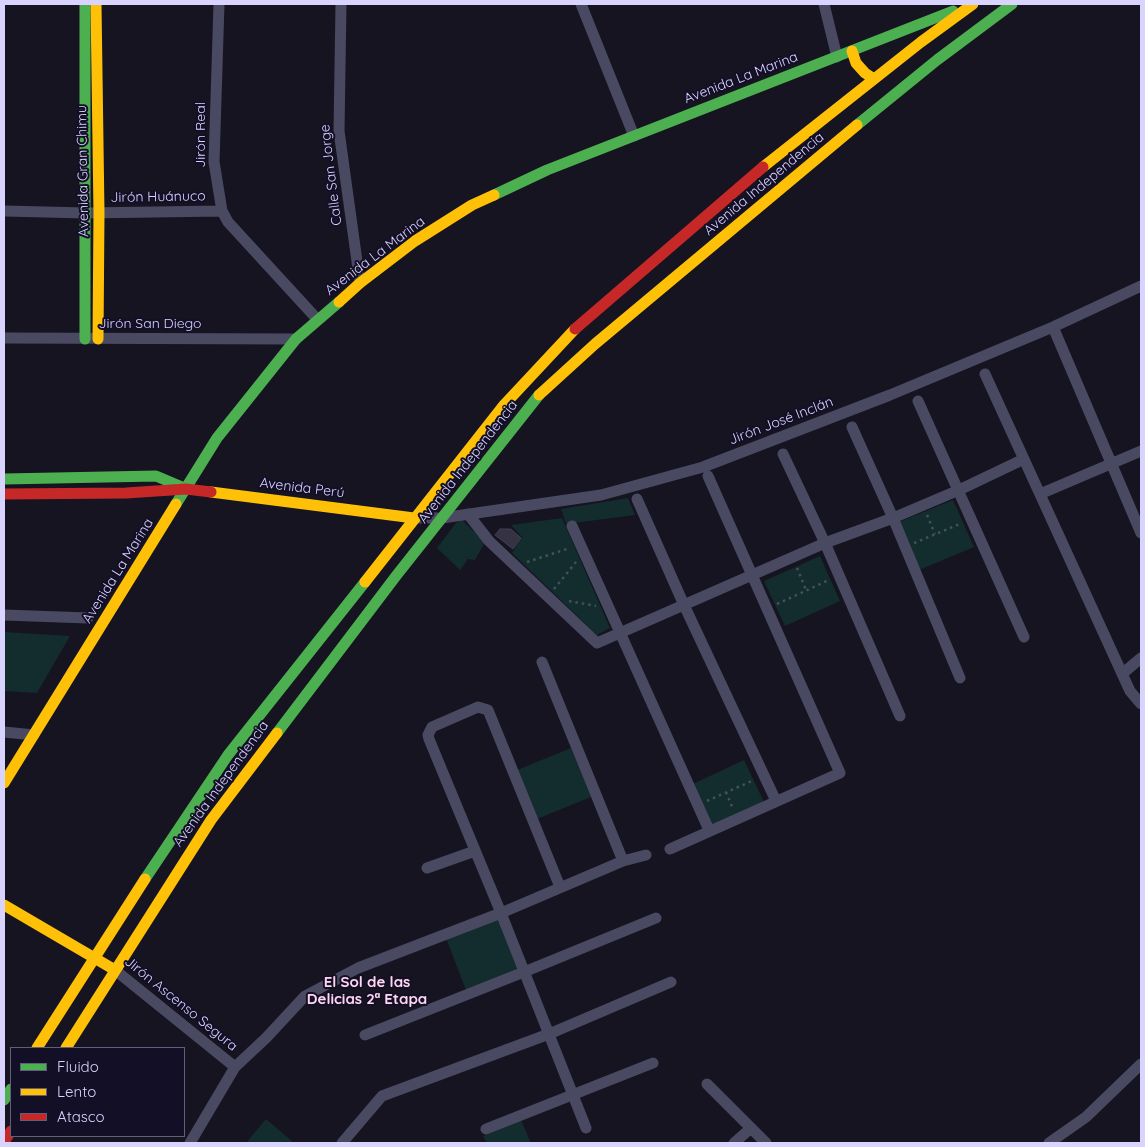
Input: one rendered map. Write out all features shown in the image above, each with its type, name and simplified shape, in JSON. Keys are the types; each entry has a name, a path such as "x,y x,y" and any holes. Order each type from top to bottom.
{"main road":[{"name":"Avenida Gran Chimu","path":"84,4 86,213 84,338"},
{"name":"Avenida Gran Chimu","path":"96,4 99,213 98,339"},
{"name":"Avenida La Marina","path":"4,783 217,438 296,339 360,283 415,241 472,205 547,170 972,4"},
{"name":"Avenida Independencia","path":"67,1047 204,831 396,576 540,394 595,344 728,216 780,153 972,4"},
{"name":"Avenida Independencia","path":"38,1047 184,819 228,755 504,404 569,335 728,216 876,109 937,60 1012,4"},
{"path":"852,51 856,63 874,79"},
{"path":"504,404 522,418"},
{"name":"Avenida Perú","path":"4,479 156,476 186,489"},
{"name":"Avenida Perú","path":"4,494 126,493 186,489 414,518"},
{"path":"300,665 319,679"},
{"path":"184,819 204,831"},
{"path":"154,866 173,878"},
{"name":"Jirón Ascenso Segura","path":"4,905 115,970"}],"street":[{"name":"Jirón Real","path":"219,4 214,162 222,211 234,228 317,319"},
{"name":"Calle San Jorge","path":"341,4 339,131 360,283"},
{"path":"581,4 634,136"},
{"path":"824,4 837,57"},
{"name":"Jirón Huánuco","path":"4,211 86,213 222,211"},
{"name":"Jirón José Inclán","path":"414,518 442,518 601,495 703,467 890,395 1053,327 1141,286"},
{"path":"1053,327 1141,533"},
{"name":"Jirón San Diego","path":"4,338 296,339"},
{"path":"985,374 1130,691 1141,704"},
{"path":"918,400 1024,637"},
{"path":"852,427 893,518 960,678"},
{"path":"1040,494 1141,450"},
{"path":"783,454 825,543 900,716"},
{"path":"468,514 489,541 597,642 825,543 893,518 959,490 1024,460"},
{"path":"670,849 840,773 708,476"},
{"path":"637,499 684,605 776,801"},
{"path":"572,526 709,830"},
{"path":"4,615 88,618"},
{"path":"1122,674 1141,658"},
{"path":"542,662 622,862"},
{"path":"560,887 488,710 482,707 435,725 428,735 586,1128"},
{"path":"4,732 34,735"},
{"path":"427,868 475,851"},
{"path":"190,1143 235,1067 266,1038 304,996 358,968 646,854"},
{"path":"365,1035 656,918"},
{"name":"Jirón Ascenso Segura","path":"115,970 235,1067"},
{"path":"342,1143 382,1096 549,1034 671,982"},
{"path":"486,1129 653,1062"},
{"path":"1050,1143 1086,1117 1141,1064"},
{"path":"707,1084 766,1143"},
{"path":"734,1143 751,1128"}],"path":[{"path":"925,512 935,534"},
{"path":"908,545 963,522"},
{"path":"524,563 574,547"},
{"path":"553,590 579,559"},
{"path":"796,567 806,590"},
{"path":"775,604 830,579"},
{"path":"563,600 600,607"},
{"path":"701,804 754,780"},
{"path":"726,792 736,815"}],"green space":[{"path":"628,498 635,515 566,524 561,509"},
{"path":"953,500 974,547 919,570 899,522"},
{"path":"562,518 610,628 597,635 512,553 522,537 511,525"},
{"path":"462,520 485,542 475,560 468,559 460,570 437,548 456,523"},
{"path":"820,556 840,601 785,626 764,581"},
{"path":"4,632 70,636 37,693 4,691"},
{"path":"571,748 591,797 537,819 517,770"},
{"path":"744,760 764,802 710,826 693,784"},
{"path":"498,918 518,970 466,990 446,938"},
{"path":"266,1119 294,1143 246,1143"},
{"path":"521,1120 531,1143 487,1143 483,1136"}],"building":[{"path":"500,529 511,529 521,538 513,549 495,535"}],"traffic: fast":[{"path":"85,4 85,339"},
{"path":"857,125 937,60 1012,4"},
{"path":"494,195 547,170 953,11"},
{"path":"176,504 217,438 296,339 339,302"},
{"path":"277,733 396,576 539,395"},
{"path":"4,479 156,476 182,487"},
{"path":"145,879 228,755 365,582"},
{"path":"4,1100 10,1091"}],"traffic: slow":[{"path":"96,4 99,213 98,339"},
{"path":"763,167 921,42 973,4"},
{"path":"852,51 856,63 874,79"},
{"path":"539,395 595,344 857,125"},
{"path":"339,302 360,283 415,241 472,205 494,195"},
{"path":"365,582 504,405 575,329"},
{"path":"211,492 414,518"},
{"path":"4,783 176,504"},
{"path":"67,1047 211,820 277,733"},
{"path":"38,1047 145,879"},
{"path":"4,905 115,970"}],"traffic: jam":[{"path":"575,329 763,167"},
{"path":"4,494 126,493 186,489 211,492"},
{"path":"4,1142 10,1133"}],"district":[{"name":"El Sol de las Delicias 2ª Etapa","path":"367,990"}]}
